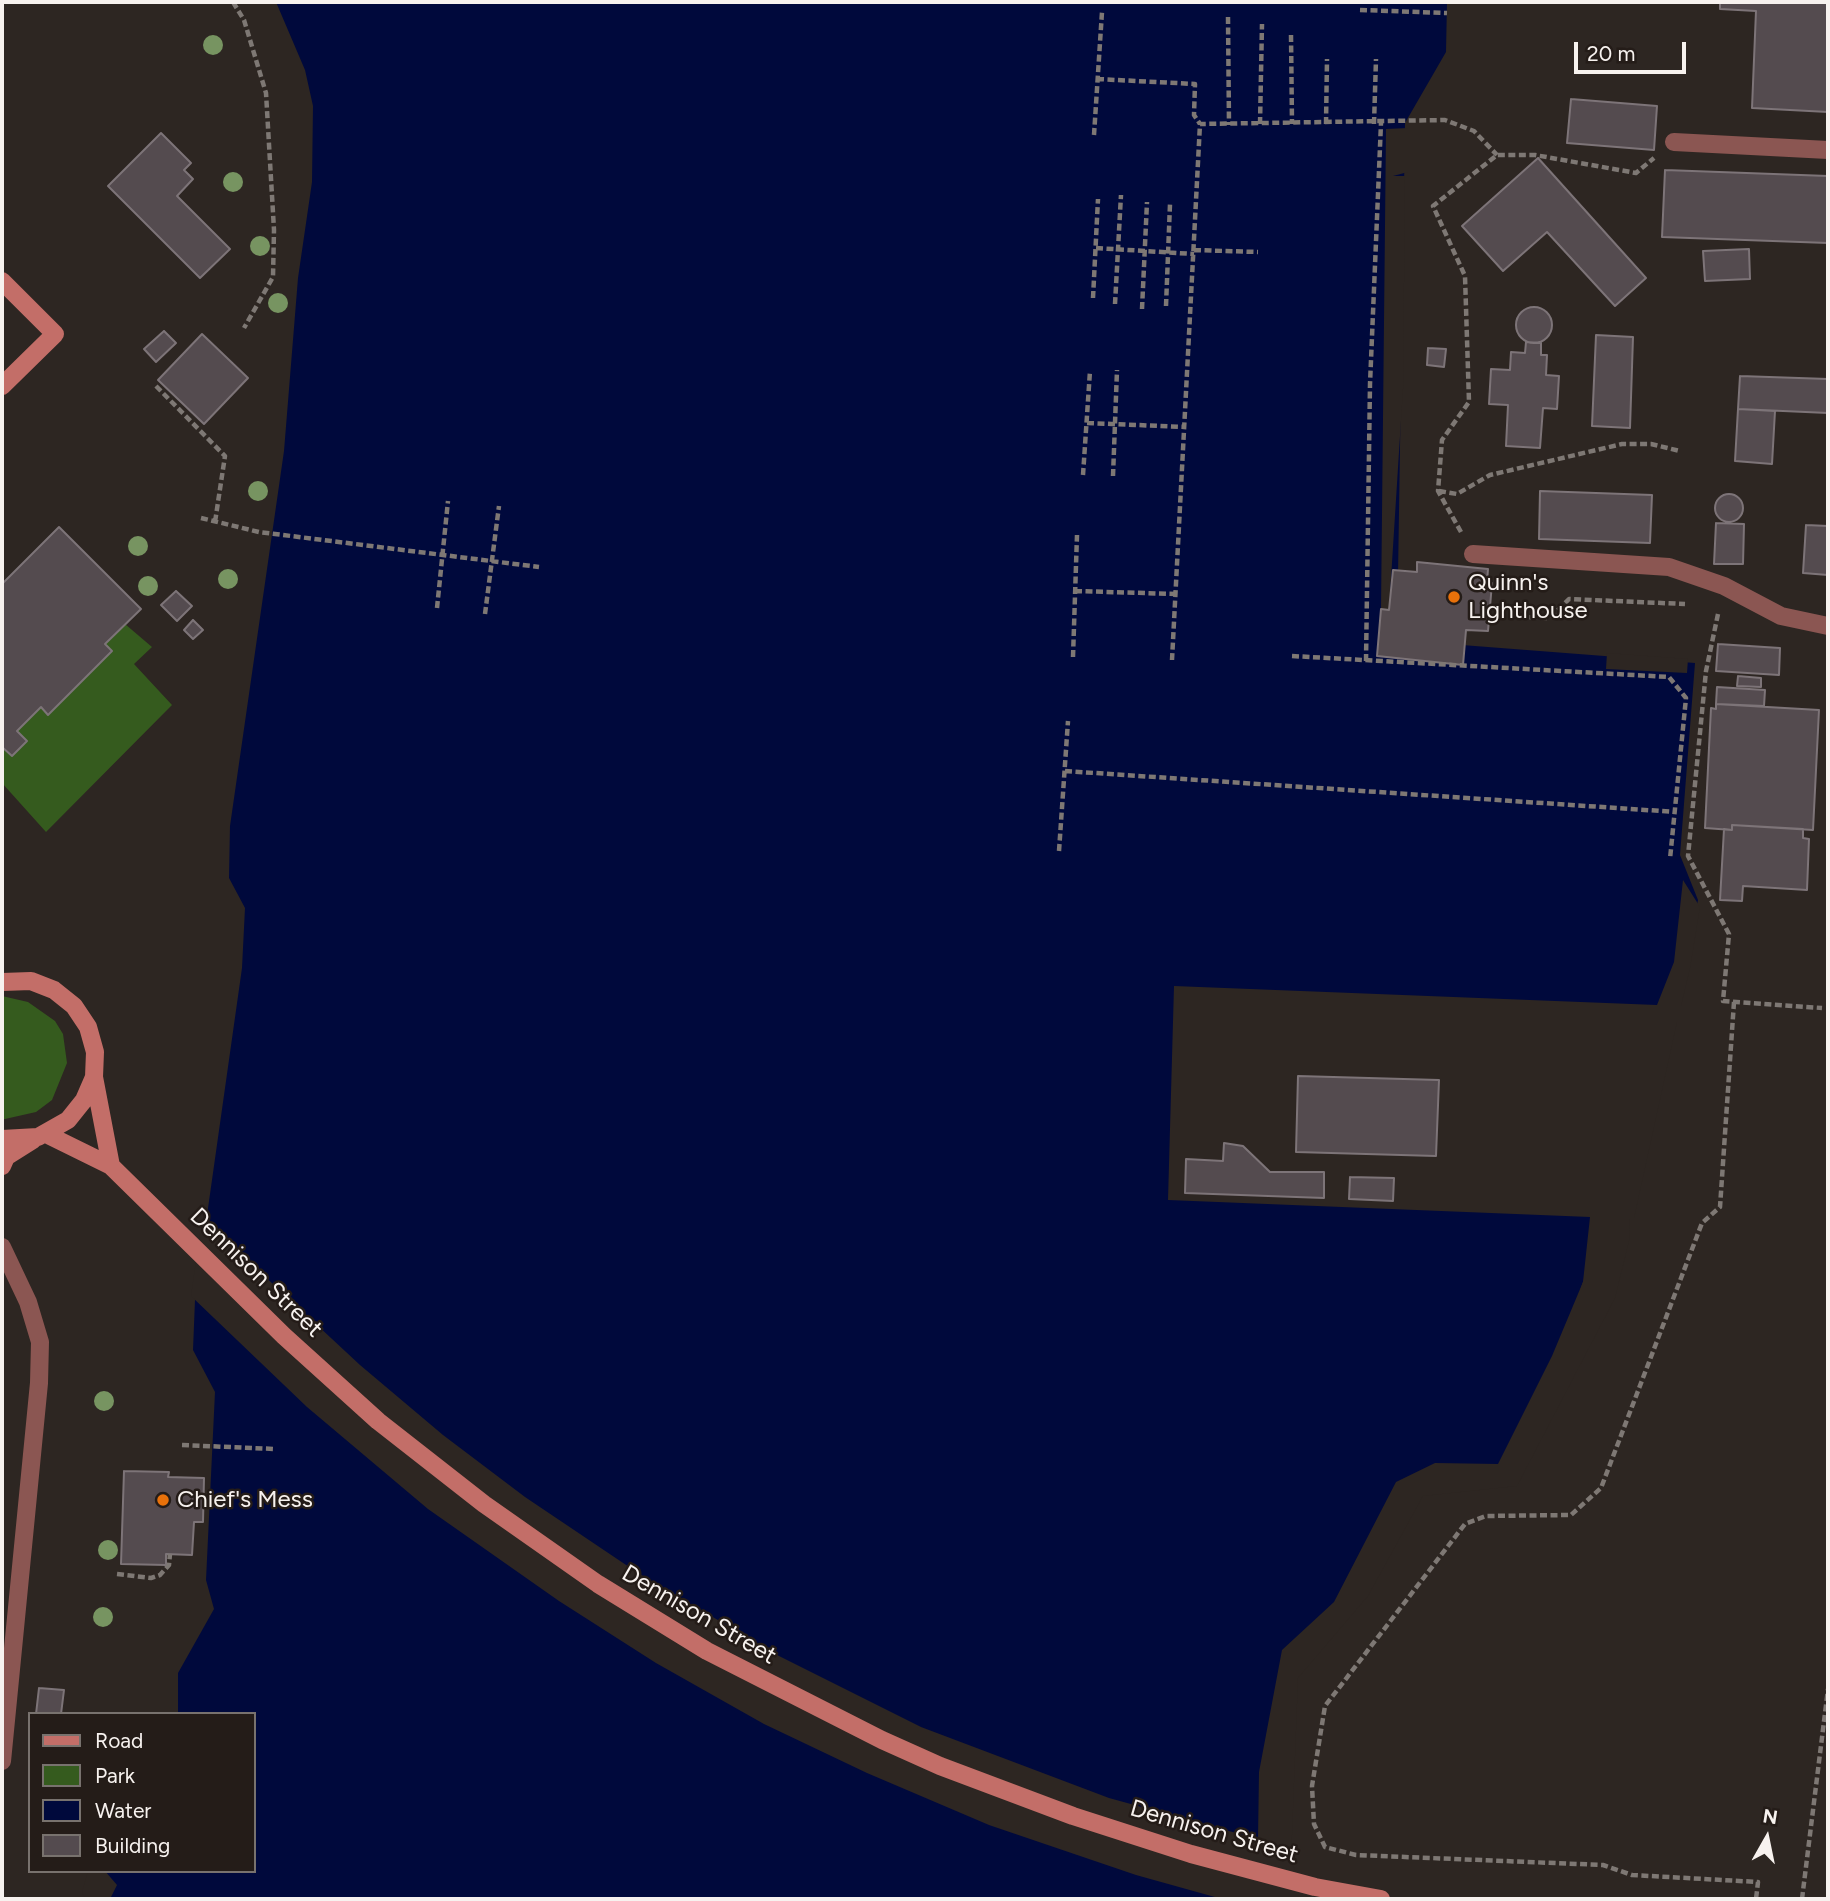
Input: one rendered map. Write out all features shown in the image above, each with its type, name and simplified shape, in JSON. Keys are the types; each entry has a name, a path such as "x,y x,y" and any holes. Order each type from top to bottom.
{"street":[{"path":"2,281 55,334 2,386"},
{"path":"3,980 31,981 54,990 74,1006 88,1027 95,1052 94,1077 111,1166"},
{"path":"2,1166 6,1157 68,1121 84,1100 94,1077"},
{"path":"2,1139 15,1141 42,1136"},
{"name":"Dennison Street","path":"42,1136 111,1166 274,1326 378,1421 495,1512 598,1584 707,1651 882,1740 940,1766 1073,1816 1315,1887 1381,1899"}],"lane":[{"path":"1674,142 1828,150"},
{"path":"1473,554 1669,567 1724,586 1781,616 1828,626"},
{"path":"2,1247 28,1302 40,1342 39,1383 2,1761"}],"path":[{"path":"233,2 244,20 266,93 274,230 273,277 244,328"},
{"path":"1360,10 1447,13"},
{"path":"1094,135 1102,12"},
{"path":"1228,17 1230,125"},
{"path":"1260,124 1262,24"},
{"path":"1291,35 1292,124"},
{"path":"1326,124 1327,59"},
{"path":"1374,124 1376,60"},
{"path":"1097,79 1195,84 1194,114 1200,124 1172,660"},
{"path":"1200,124 1374,124 1445,120 1474,131 1497,155"},
{"path":"1366,662 1370,384 1381,123"},
{"path":"1473,554 1438,491 1442,440 1469,402 1469,388 1465,276 1433,206 1497,155 1535,155 1636,173 1674,142"},
{"path":"1115,304 1121,195"},
{"path":"1093,298 1098,199"},
{"path":"1142,309 1147,202"},
{"path":"1166,306 1170,204"},
{"path":"1096,248 1169,253 1258,252"},
{"path":"1113,476 1116,370"},
{"path":"1083,475 1090,371"},
{"path":"156,386 225,456 215,522"},
{"path":"1087,423 1186,427"},
{"path":"1438,491 1457,494 1490,475 1622,444 1651,444 1680,451"},
{"path":"437,608 448,501"},
{"path":"485,614 499,506"},
{"path":"201,518 258,532 539,567"},
{"path":"1073,657 1077,535"},
{"path":"1519,617 1550,618 1569,599 1687,604 1724,586"},
{"path":"1724,586 1706,671 1688,856 1729,934 1723,1001 1822,1008"},
{"path":"1075,591 1176,594"},
{"path":"1292,656 1669,677 1686,698 1670,859"},
{"path":"1059,851 1069,721"},
{"path":"1065,771 1676,812"},
{"path":"1734,1002 1720,1207 1702,1223 1601,1488 1571,1515 1486,1516 1465,1524 1325,1706 1312,1786 1314,1824 1325,1847 1356,1855 1603,1865 1632,1875 1758,1882 1756,1899"},
{"path":"182,1445 275,1449"},
{"path":"117,1574 150,1578 160,1576 169,1565 170,1554"},
{"path":"1802,1899 1828,1689"}],"green space":[{"path":"125,624 152,647 134,664 172,705 46,832 2,783 2,747 12,756 26,741 17,731 41,707 49,714 112,651 105,644"},
{"path":"2,996 28,1002 55,1021 63,1034 67,1063 52,1100 36,1112 5,1119 2,1119"}],"water":[{"path":"276,2 1447,2 1446,52 1405,123 1397,640 1695,663 1680,855 1698,900 1677,1006 1514,1484 1421,1493 1295,1677 1288,1861 1305,1899 89,1899 92,1873 256,1873 256,1712 178,1712 178,1673 214,1609 206,1580 215,1392 193,1350 195,1300 242,968 245,908 229,878 230,826 284,451 298,278 312,182 313,106 305,70"}],"pier":[{"path":"1408,128 1408,172 1393,176 1405,176 1403,389 1389,610 1381,609 1386,129"},
{"path":"1607,653 1688,659 1687,673 1606,669"},
{"path":"1683,880 1700,907 1690,968 1681,1006 1677,1006 1677,1022 1634,1218 1630,1218 1629,1241 1615,1298 1517,1486 1423,1496 1368,1596 1298,1678 1291,1861 1308,1899 1222,1899 1136,1875 989,1825 867,1773 764,1724 656,1663 559,1601 428,1509 307,1407 191,1296 202,1218 360,1365 443,1435 525,1497 638,1573 779,1656 921,1727 1109,1798 1258,1839 1259,1772 1282,1650 1334,1602 1396,1482 1435,1463 1498,1464 1552,1356 1583,1282 1590,1217 1168,1200 1174,986 1657,1005 1674,962"},
{"path":"87,1873 107,1873 117,1885 110,1899 85,1899 82,1892"}],"building":[{"path":"1720,2 1828,2 1828,112 1752,108 1756,11 1720,9"},
{"path":"1571,99 1657,106 1654,150 1567,143"},
{"path":"161,133 191,163 184,170 193,179 177,196 230,249 200,278 108,186"},
{"path":"1538,158 1646,278 1615,306 1547,232 1503,271 1462,226"},
{"path":"1665,170 1828,176 1828,243 1662,237"},
{"path":"1749,249 1750,279 1705,281 1703,251"},
{"path":"1534,307 1547,312 1552,325 1547,338 1534,343 1521,338 1516,325 1521,312"},
{"path":"164,331 176,343 156,362 144,349"},
{"path":"202,334 248,378 204,424 158,380"},
{"path":"1596,335 1633,337 1630,428 1592,426"},
{"path":"1526,342 1541,343 1541,355 1547,355 1546,375 1559,376 1557,409 1543,408 1540,448 1506,446 1508,405 1489,404 1491,369 1510,370 1511,352 1525,353"},
{"path":"1428,348 1446,349 1444,367 1427,365"},
{"path":"1740,376 1828,379 1828,413 1738,409"},
{"path":"1738,409 1775,411 1772,464 1735,461"},
{"path":"1540,491 1652,495 1650,543 1539,539"},
{"path":"1729,494 1739,498 1743,508 1739,518 1729,522 1719,518 1715,508 1719,498"},
{"path":"1716,523 1744,524 1743,564 1714,564"},
{"path":"1806,525 1828,526 1828,575 1803,573"},
{"path":"59,527 141,609 105,644 112,651 48,715 41,707 17,731 27,741 12,756 2,747 2,584"},
{"path":"1417,562 1488,569 1487,582 1492,583 1488,631 1466,630 1463,665 1377,656 1381,609 1389,610 1393,570 1417,572"},
{"path":"176,591 192,606 177,621 161,605"},
{"path":"193,620 203,630 193,639 184,630"},
{"path":"1718,644 1780,648 1779,675 1716,671"},
{"path":"1738,676 1761,678 1761,687 1737,686"},
{"path":"1717,687 1765,690 1764,706 1716,704"},
{"path":"1716,704 1819,710 1813,830 1732,825 1732,830 1705,828 1711,708 1716,709"},
{"path":"1732,825 1803,829 1803,838 1809,839 1807,890 1743,886 1742,901 1720,900 1724,829 1732,830"},
{"path":"1298,1076 1439,1080 1436,1156 1296,1152"},
{"path":"1224,1143 1243,1146 1270,1172 1324,1172 1324,1198 1185,1193 1186,1159 1223,1161"},
{"path":"1350,1177 1394,1178 1393,1201 1349,1199"},
{"name":"Chief's Mess","path":"124,1471 169,1472 168,1477 204,1478 203,1522 194,1522 192,1555 166,1554 166,1565 121,1564"},
{"path":"39,1688 64,1690 61,1712 36,1712"}],"place":[{"name":"Quinn's Lighthouse","path":"1454,597"},
{"name":"Chief's Mess","path":"163,1500"}]}
